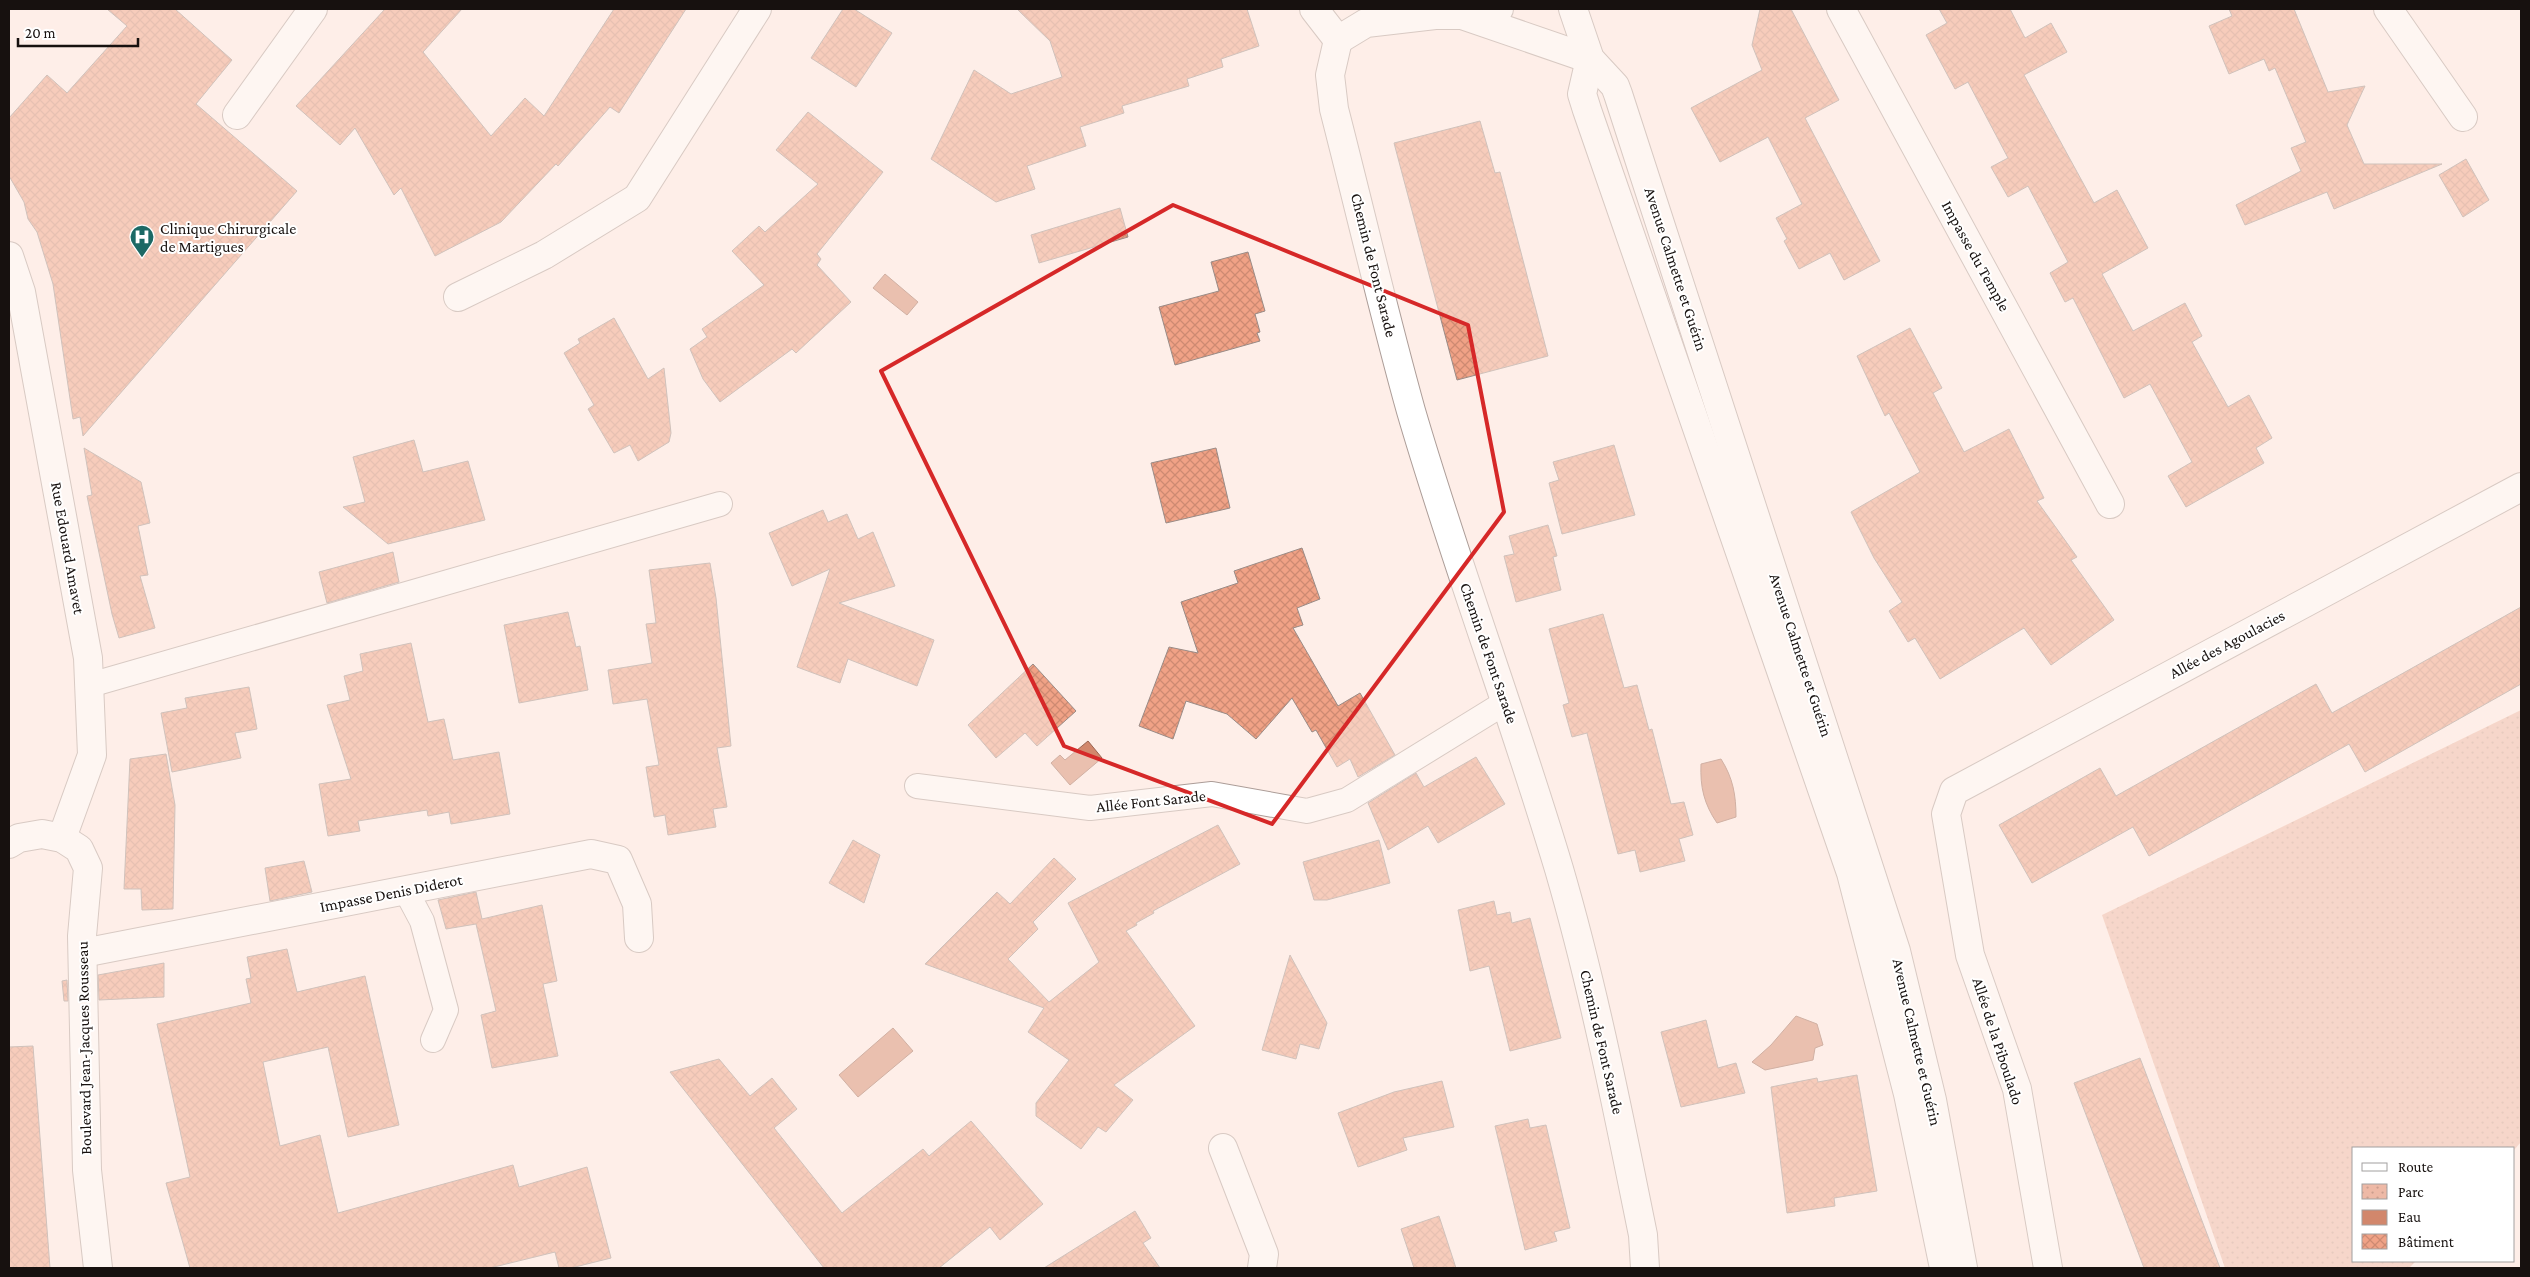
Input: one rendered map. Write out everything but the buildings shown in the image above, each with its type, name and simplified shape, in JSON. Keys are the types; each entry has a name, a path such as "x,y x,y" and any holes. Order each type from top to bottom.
{"street":[{"path":"237,115 313,9"},
{"path":"458,297 544,255 637,198 757,9"},
{"path":"1314,9 1338,40 1366,22 1499,9"},
{"name":"Avenue Calmette et Guérin","path":"1574,9 1590,59 1615,86 1618,94 1896,950 1932,1100 1963,1268"},
{"name":"Impasse du Temple","path":"1841,9 2110,504"},
{"path":"2388,9 2463,117"},
{"path":"1464,12 1590,59"},
{"name":"Chemin de Font Sarade","path":"1338,40 1330,75 1334,109 1411,411 1464,581 1506,702 1558,868 1596,1007 1643,1235 1645,1268"},
{"name":"Avenue Calmette et Guérin","path":"1590,59 1582,94 1587,110 1851,873 1908,1094 1944,1268"},
{"name":"Rue Edouard Amavet","path":"9,256 21,292 88,658 92,755 62,838"},
{"name":"Allée des Agoulacies","path":"1946,814 1954,791 2521,487"},
{"name":"Allée de la Piboulado","path":"1946,814 1970,955 2017,1089 2048,1268"},
{"path":"9,844 19,838 42,834 62,838"},
{"name":"Boulevard Jean-Jacques Rousseau","path":"62,838 79,849 88,868 83,953 87,1170 98,1268"},
{"name":"Impasse Denis Diderot","path":"83,953 591,854 618,860 637,904 639,938"},
{"path":"1223,1148 1264,1254 1262,1268"}],"lane":[{"path":"90,685 720,504"},
{"name":"Allée Font Sarade","path":"917,786 1090,808 1212,794 1307,811 1348,800 1506,702"},
{"path":"406,890 422,921 446,1010 433,1040"}],"highlighted area":[{"path":"1173,205 1468,325 1504,512 1272,824 1064,746 881,371"}],"green space":[{"path":"2521,710 2521,1142 2515,1149 2515,1147 2352,1147 2352,1262 2415,1262 2409,1268 2225,1268 2102,915"}],"water":[{"path":"885,274 918,302 907,315 873,288"},
{"path":"1088,741 1102,758 1070,785 1051,763 1060,755 1065,760"},
{"path":"1721,759 1733,787 1736,817 1717,823 1704,795 1701,780 1701,764"},
{"path":"1796,1016 1817,1024 1823,1045 1815,1048 1813,1060 1765,1070 1752,1062 1771,1045"},
{"path":"893,1028 913,1051 858,1097 839,1075"}],"place":[{"name":"Clinique Chirurgicale de Martigues","path":"142,258"}]}
